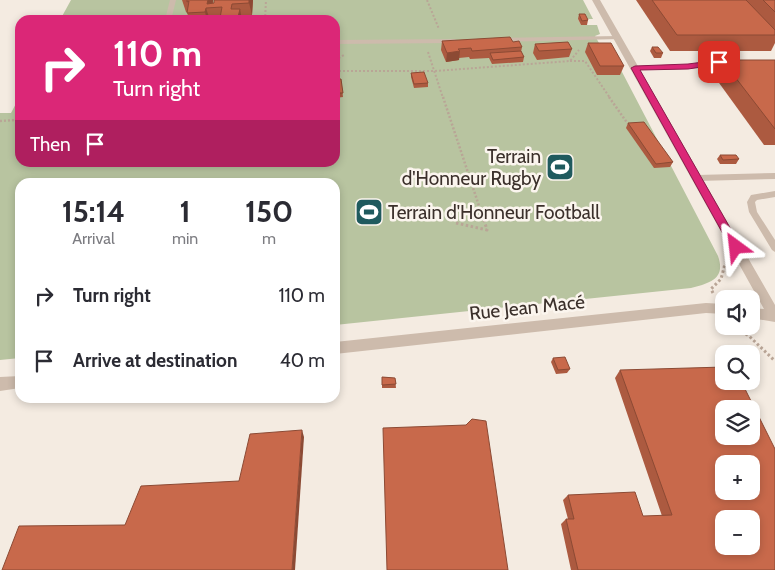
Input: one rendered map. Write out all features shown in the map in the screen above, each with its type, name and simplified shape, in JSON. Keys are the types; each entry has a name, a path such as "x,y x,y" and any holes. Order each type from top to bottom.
{"street":[{"path":"596,0 775,316"},
{"name":"Rue Jean Macé","path":"340,347 715,308"},
{"path":"760,314 775,316"},
{"path":"0,384 15,382"}],"lane":[{"path":"169,15 173,0"},
{"path":"493,40 618,38"},
{"path":"340,42 464,41"},
{"path":"635,68 688,67 719,62 738,62"},
{"path":"697,178 775,176"},
{"path":"775,194 754,197 751,202 753,212 775,248"}],"path":[{"path":"265,15 266,0"},
{"path":"427,0 444,41"},
{"path":"570,61 583,45 580,39"},
{"path":"426,42 486,230 456,223"},
{"path":"340,71 434,71 585,61 628,124"},
{"path":"0,122 15,120"},
{"path":"747,335 775,361"}],"green space":[{"path":"71,0 583,0 593,19 578,19 581,25 597,25 600,34 595,36 599,43 609,47 718,256 720,270 715,279 691,288 340,324 340,178 15,178 15,358 0,360 0,113 11,113 15,105 15,167 340,167 340,15 63,15"}],"building":[{"path":"187,0 208,0 207,4 214,3 214,0 249,0 249,3 232,4 231,9 240,9 238,15 221,15 222,7 206,8 205,12 187,13 189,1 187,2"},
{"path":"652,0 746,0 775,30 775,35 677,35"},
{"path":"763,0 775,0 775,12"},
{"path":"579,14 585,14 588,20 582,21"},
{"path":"510,37 513,42 519,41 522,47 472,51 471,48 458,49 460,51 447,53 442,41"},
{"path":"568,42 572,49 539,51 535,44"},
{"path":"588,43 611,43 624,66 600,66"},
{"path":"652,47 658,47 663,53 656,53"},
{"path":"521,51 524,57 493,60 490,53"},
{"path":"722,60 775,60 775,129"},
{"path":"424,72 428,83 414,84 411,73"},
{"path":"340,79 341,79 343,93 340,93"},
{"path":"644,122 673,162 656,164 628,123"},
{"path":"720,155 736,155 739,159 723,160"},
{"path":"565,357 570,369 558,370 553,358"},
{"path":"715,367 715,390 746,390 750,400 715,400 715,445 760,445 760,419 775,449 775,570 578,570 566,519 574,519 568,495 635,492 643,516 672,515 620,370"},
{"path":"382,377 395,378 396,384 382,385"},
{"path":"472,419 486,421 508,570 387,570 383,428 466,425"},
{"path":"302,430 292,570 2,570 19,526 125,525 141,486 239,481 250,434"}],"place":[{"name":"Terrain d'Honneur Rugby","path":"560,167"},
{"name":"Terrain d'Honneur Football","path":"369,212"}],"route":[{"path":"719,62 688,67 635,68 736,247"}]}
